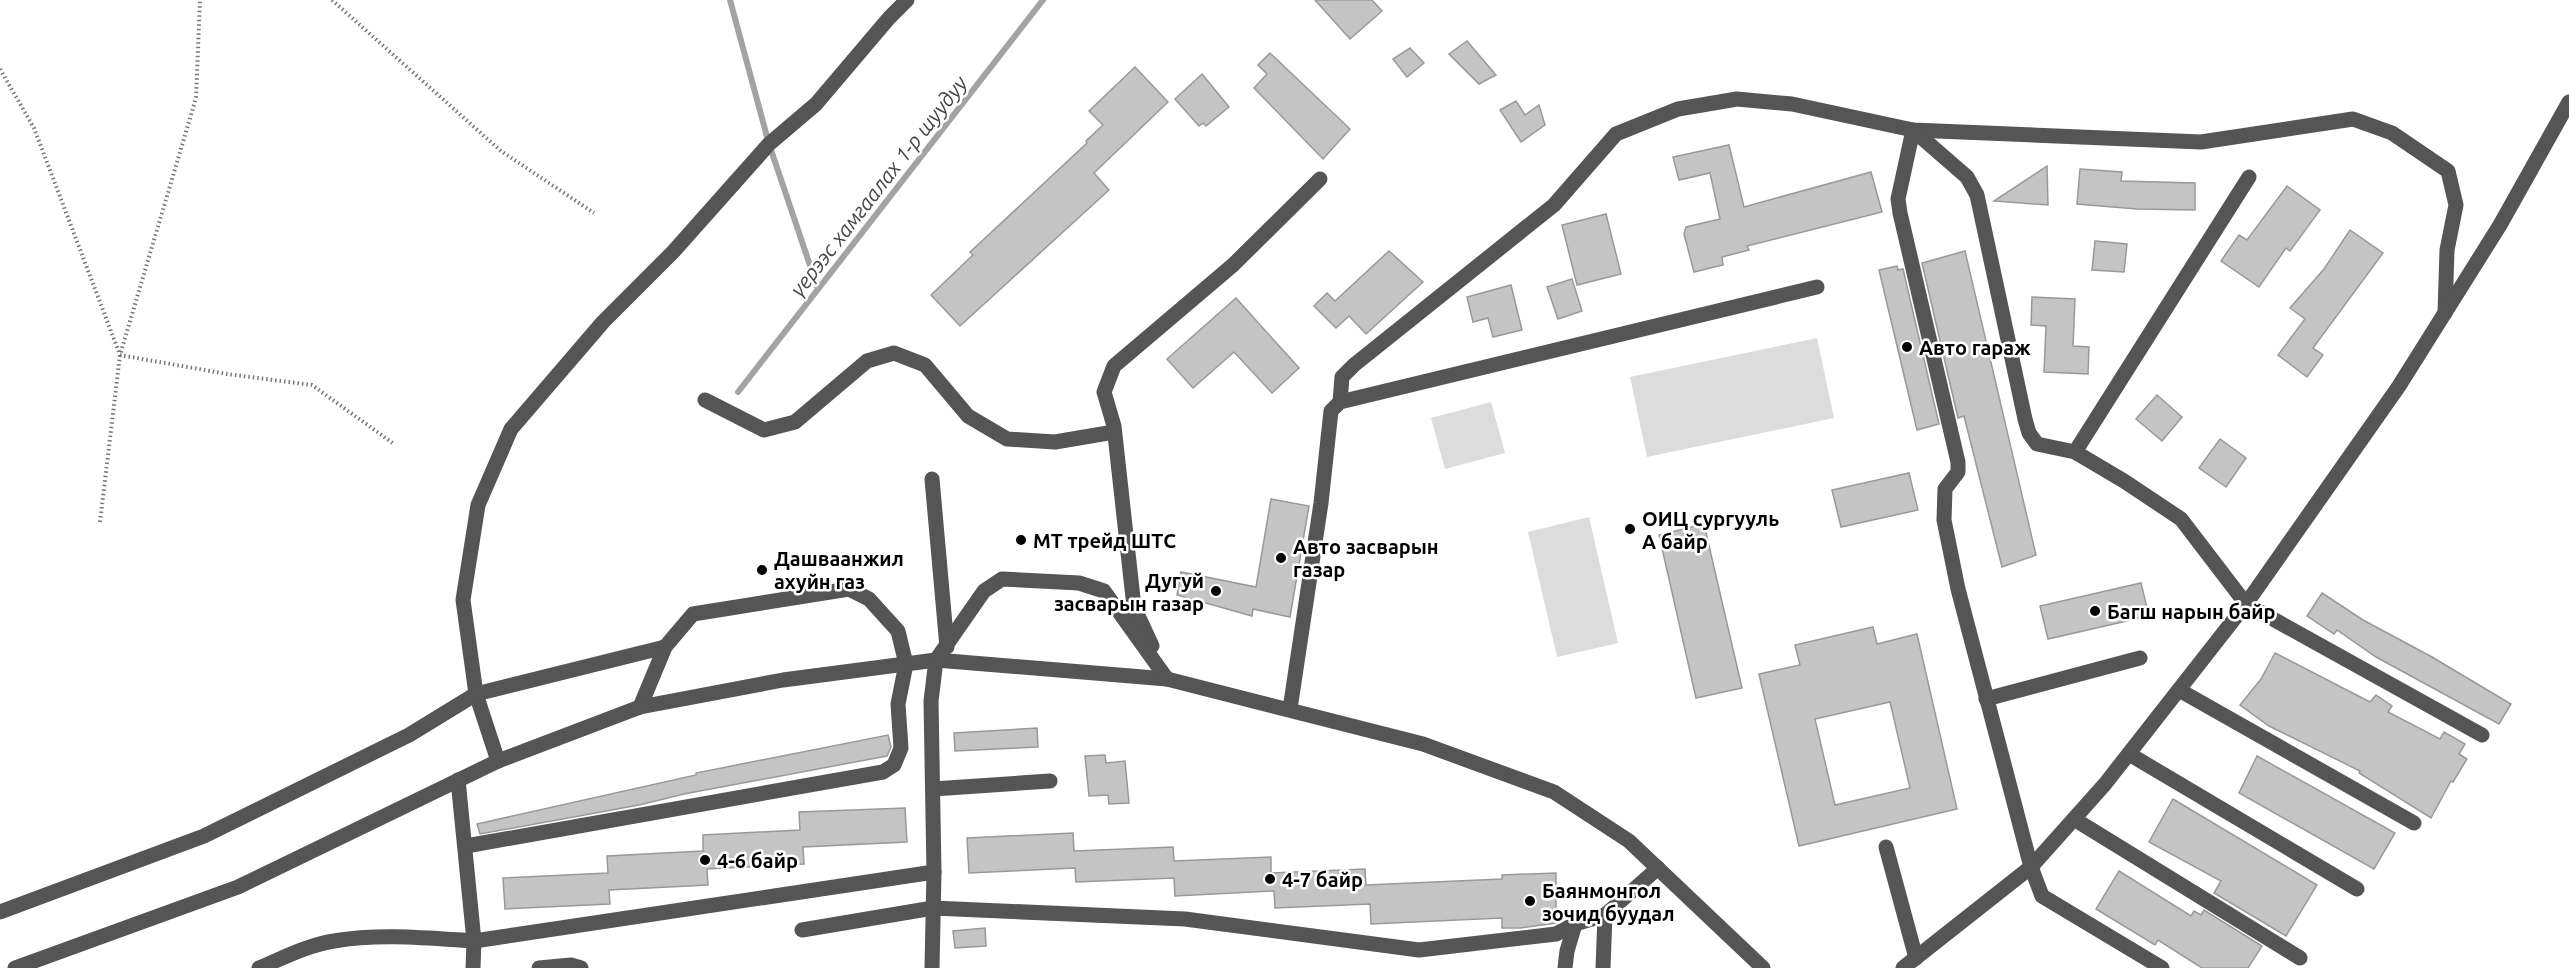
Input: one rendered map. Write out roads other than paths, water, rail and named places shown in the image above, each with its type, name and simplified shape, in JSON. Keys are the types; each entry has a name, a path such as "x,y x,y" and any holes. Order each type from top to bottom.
{"street":[{"path":"498,760 476,694 463,600 478,505 511,429 603,322 673,252 769,144 816,104 907,0"},
{"path":"1340,402 1342,377 1354,365 1554,205 1616,134 1678,109 1737,99 1792,104 1914,130 2201,142 2353,119 2392,134 2448,171 2456,205 2447,250 2445,313"},
{"path":"1903,968 2031,867 2129,754 2246,604 2399,386 2500,225 2569,102"},
{"path":"1914,130 1967,177 1977,195 2029,433 2037,444 2075,452 2181,519 2246,604 2482,735"},
{"path":"1914,130 1899,200 1900,213 1958,462 1958,472 1945,489 1944,520 1958,589 2031,867 2042,896 2162,968"},
{"path":"2075,452 2249,177"},
{"path":"1167,679 1134,607 1114,432 1104,392 1114,366 1233,265 1320,179"},
{"path":"1290,709 1321,503 1331,411 1340,402 1817,286"},
{"path":"705,400 764,430 795,422 867,361 894,353 925,365 968,416 1007,439 1055,442 1114,432"},
{"path":"932,479 947,647"},
{"path":"932,968 934,872 932,701 936,660 984,591 1002,579 1079,583 1104,591 1167,679"},
{"path":"466,846 883,772 894,765 901,748 898,704 906,664 898,632 869,599 849,589 693,614 665,647 640,707"},
{"path":"0,912 204,836 409,735 476,694 665,647"},
{"path":"1986,699 2140,658"},
{"path":"15,968 238,887 498,760 640,707 783,680 936,660 1167,679 1423,744 1554,792 1629,841 1763,968"},
{"path":"2179,690 2414,823"},
{"path":"2129,754 2356,889"},
{"path":"458,780 474,941 472,968"},
{"path":"933,789 1050,781"},
{"path":"2074,819 2300,958"},
{"path":"1886,847 1916,958"},
{"path":"802,930 933,908 1185,919 1419,950 1556,934 1575,924 1605,915 1658,868"},
{"path":"259,968 300,951 333,941 406,937 474,941 934,872"},
{"path":"1603,968 1605,915"},
{"path":"1565,968 1567,951 1575,924"},
{"path":"539,968 571,965 581,968"}],"waterway":[{"path":"730,0 769,144 818,289"},
{"name":"үерээс хамгаалах 1-р шуудуу","path":"738,392 1043,0"}],"place":[{"name":"Авто гараж","path":"1907,347"},
{"name":"ОИЦ сургууль А байр","path":"1630,529"},
{"name":"МТ трейд ШТС","path":"1021,540"},
{"name":"Авто засварын газар","path":"1281,558"},
{"name":"Дашваанжил ахуйн газ","path":"762,570"},
{"name":"Дугуй засварын газар","path":"1216,591"},
{"name":"Багш нарын байр","path":"2095,611"},
{"name":"4-6 байр","path":"705,860"},
{"name":"4-7 байр","path":"1270,879"},
{"name":"Баянмонгол зочид буудал","path":"1530,901"}]}
